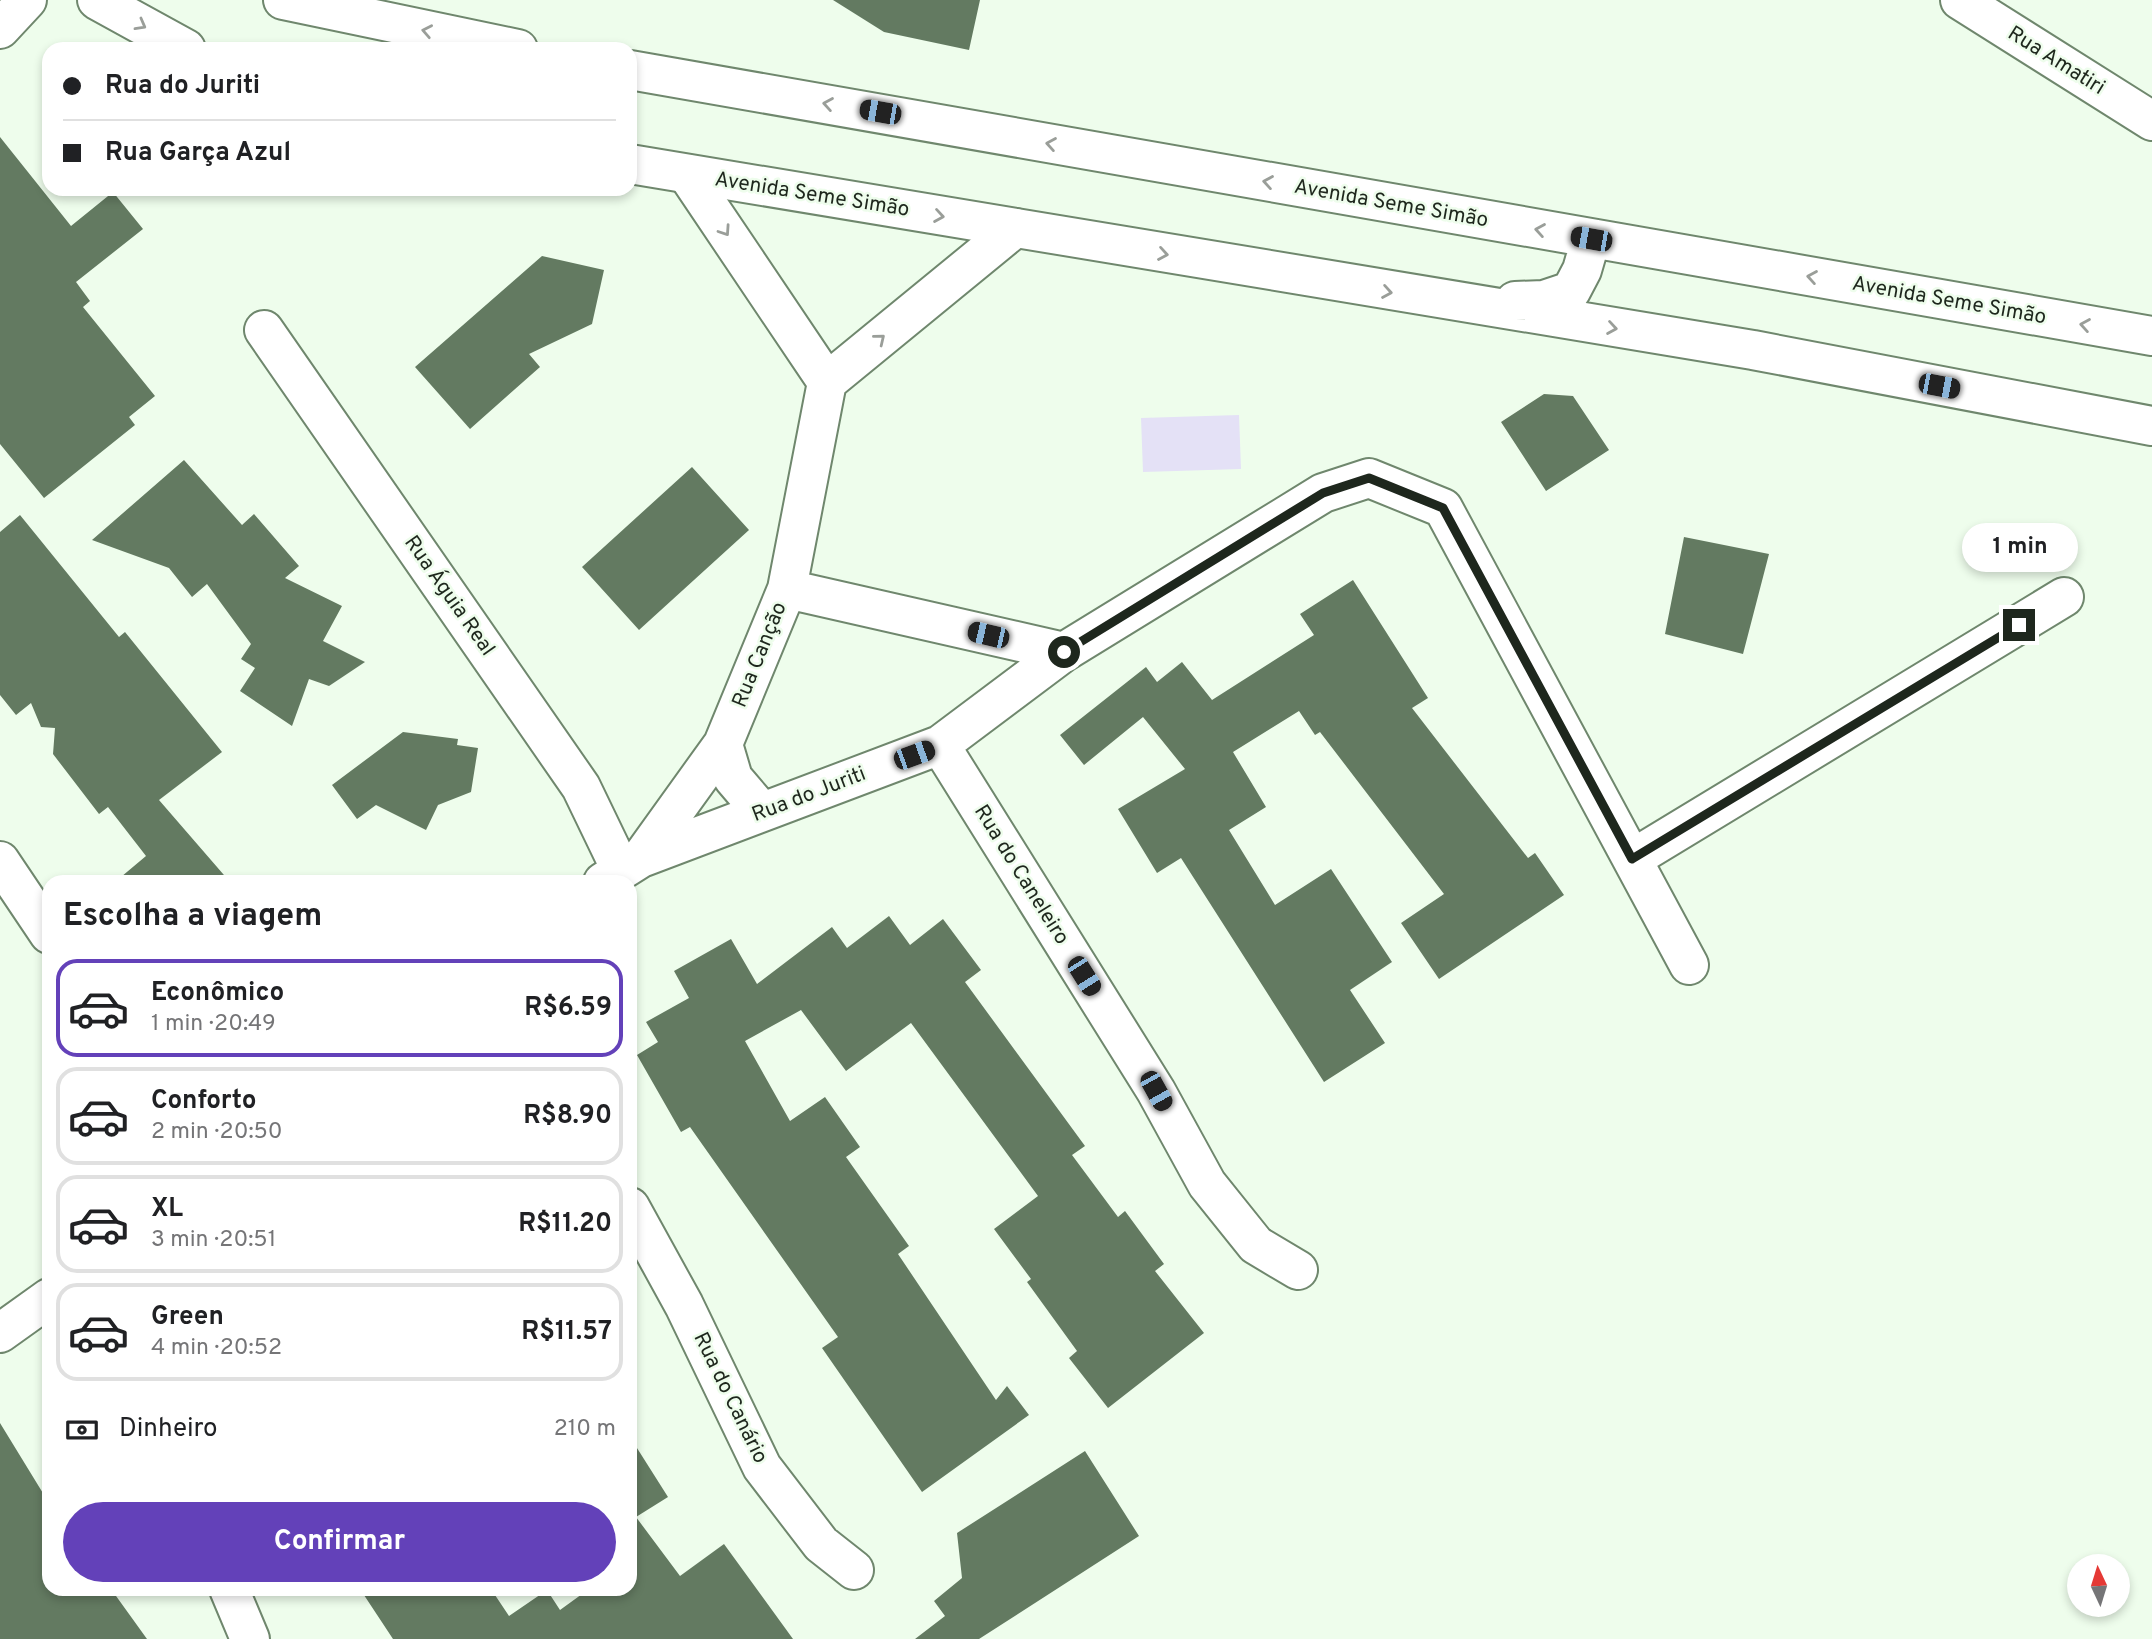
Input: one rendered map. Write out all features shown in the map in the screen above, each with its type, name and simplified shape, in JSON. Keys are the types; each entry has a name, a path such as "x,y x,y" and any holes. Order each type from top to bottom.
{"street":[{"path":"0,29 27,0"},
{"path":"97,0 173,42"},
{"name":"Rua Amatiri","path":"1960,0 2152,121"},
{"path":"285,1 484,42"},
{"name":"Avenida Seme Simão","path":"637,71 2152,336"},
{"name":"Avenida Seme Simão","path":"637,165 1450,302 1753,350 2152,426"},
{"path":"687,174 827,382 1014,228"},
{"path":"1450,302 1544,300 1571,291 1582,270 1591,239"},
{"name":"Rua Águia Real","path":"264,330 581,788 621,870"},
{"name":"Rua Canção","path":"621,870 723,744 787,589 827,382"},
{"name":"Rua do Juriti","path":"621,870 762,812 940,745 1064,652 1323,493 1369,478 1443,508 1689,965"},
{"path":"787,589 1064,652"},
{"path":"1632,859 2064,597"},
{"path":"723,744 733,778 762,812"},
{"name":"Rua do Caneleiro","path":"940,745 1156,1091 1207,1184 1256,1245 1298,1270"},
{"path":"0,861 42,924"},
{"name":"Rua do Canário","path":"637,1220 684,1305 762,1467 821,1544 854,1570"},
{"path":"0,1333 42,1303"},
{"path":"232,1596 250,1639"}],"shaded area":[{"path":"1239,415 1241,469 1143,472 1141,418"}],"building":[{"path":"833,0 980,0 969,50 884,32"},
{"path":"0,137 42,190 42,196 47,196 71,226 108,196 116,196 143,229 76,282 90,301 83,307 155,396 129,417 135,425 44,498 0,444"},
{"path":"542,256 604,270 592,324 529,354 540,367 470,429 415,367"},
{"path":"1544,394 1573,396 1609,450 1546,491 1501,422"},
{"path":"184,460 242,525 254,514 299,566 285,578 342,606 323,641 365,662 329,686 309,679 292,726 240,691 255,668 241,659 251,644 207,584 192,597 169,568 92,540"},
{"path":"692,467 749,530 639,630 582,567"},
{"path":"20,515 119,637 125,632 222,752 159,800 224,875 123,875 146,856 108,807 99,814 53,754 55,728 41,727 31,703 16,715 0,695 0,532"},
{"path":"1684,537 1769,554 1743,654 1665,634"},
{"path":"1353,580 1428,698 1412,708 1528,858 1535,853 1564,895 1439,979 1401,923 1444,894 1320,732 1315,735 1299,711 1233,752 1266,807 1229,830 1275,905 1331,869 1392,962 1350,990 1385,1043 1324,1082 1181,858 1157,873 1118,809 1185,769 1143,717 1084,765 1060,735 1146,667 1157,682 1182,662 1212,700 1314,635 1300,614"},
{"path":"403,732 458,739 457,745 478,748 471,792 438,805 426,830 376,805 357,819 332,785"},
{"path":"889,916 910,945 943,919 981,970 965,982 1085,1146 1072,1155 1118,1217 1125,1211 1164,1264 1155,1271 1204,1333 1108,1408 1069,1358 1077,1351 1027,1282 1031,1279 994,1229 1038,1196 911,1023 846,1071 801,1010 745,1041 790,1121 825,1097 860,1147 846,1157 909,1246 898,1254 996,1400 1007,1386 1029,1415 922,1492 822,1348 838,1337 690,1127 681,1132 637,1055 658,1042 646,1022 689,998 674,971 731,939 757,984 832,927 847,948"},
{"path":"0,1423 42,1492 42,1596 116,1596 147,1639 0,1639"},
{"path":"637,1448 668,1497 637,1516"},
{"path":"1085,1451 1139,1536 979,1639 915,1639 945,1616 934,1601 962,1578 957,1533"},
{"path":"637,1518 680,1576 724,1544 793,1639 393,1639 365,1596 496,1596 509,1616 538,1596 551,1596 560,1610 579,1596 637,1596"}],"route":[{"path":"1064,652 1323,493 1369,478 1443,508 1632,859 2019,625"}]}
